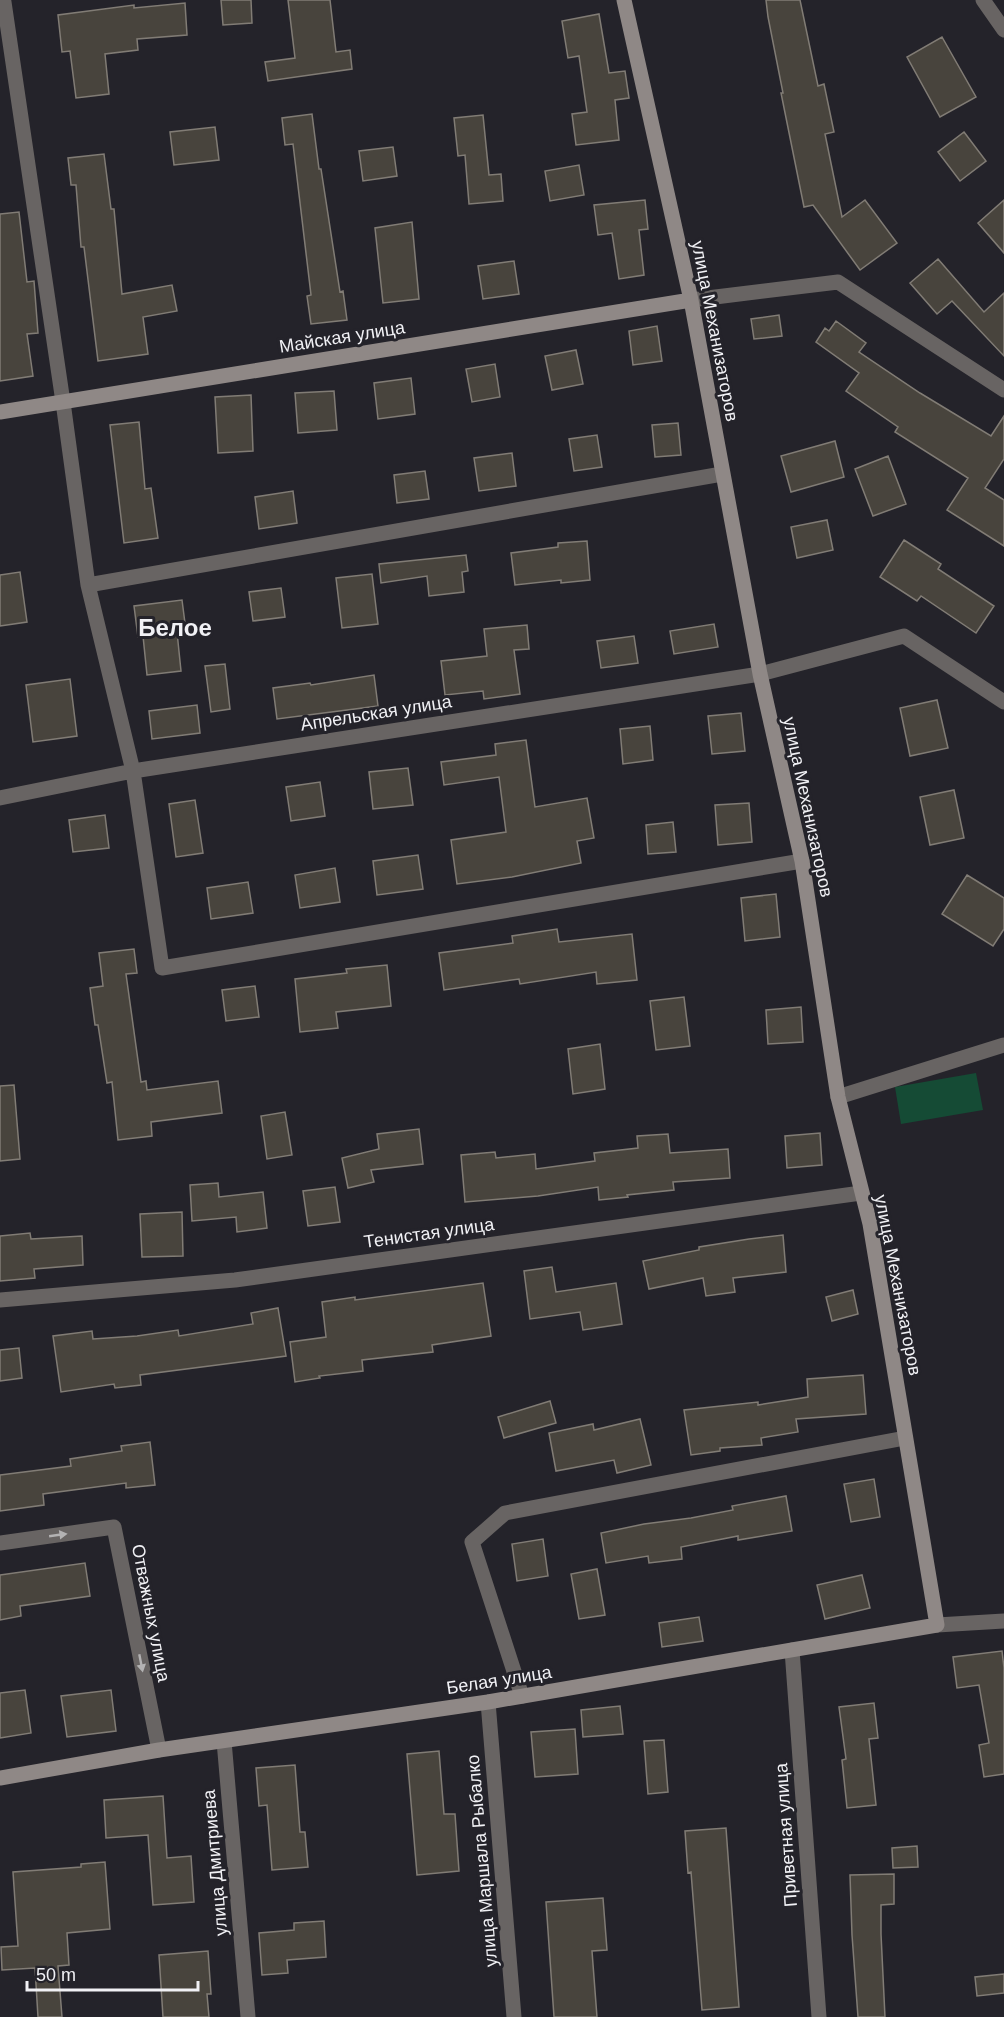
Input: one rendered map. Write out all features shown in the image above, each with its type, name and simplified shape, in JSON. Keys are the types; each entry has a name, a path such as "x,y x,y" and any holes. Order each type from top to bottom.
{"street":[{"name":"улица Механизаторов","path":"624,0 691,300 760,674 802,861 838,1097 870,1224 937,1625"},
{"path":"983,0 1004,30"},
{"path":"7,1 88,585 133,771 162,968 802,861"},
{"path":"691,300 838,282 1004,390"},
{"name":"Майская улица","path":"0,412 691,300"},
{"path":"88,585 722,474"},
{"name":"Апрельская улица","path":"0,798 133,771 760,674 904,636 1004,702"},
{"path":"838,1097 1004,1045"},
{"name":"Тенистая улица","path":"0,1300 235,1280 861,1193"},
{"path":"522,1696 472,1542 505,1513 905,1438"},
{"name":"Отважных улица","path":"0,1543 114,1527 159,1750"},
{"name":"Белая улица","path":"0,1778 159,1750 488,1702 937,1625 1004,1621"},
{"name":"Приветная улица","path":"792,1650 819,2017"},
{"name":"улица Маршала Рыбалко","path":"488,1702 514,2017"},
{"name":"улица Дмитриева","path":"224,1741 248,2017"}],"green space":[{"path":"976,1073 983,1110 901,1124 895,1087"}],"building":[{"path":"221,0 251,0 252,23 223,25"},
{"path":"288,0 330,0 336,52 350,50 352,69 268,81 265,62 295,58"},
{"path":"766,0 800,0 818,86 824,84 834,132 825,134 842,217 865,200 897,243 860,270 813,205 804,207 781,93 783,93"},
{"path":"185,3 187,35 137,39 138,50 105,54 109,94 76,98 70,51 62,52 58,15 134,5 134,8"},
{"path":"599,14 609,73 625,71 629,98 615,100 619,140 576,145 572,114 587,112 579,56 568,58 562,21"},
{"path":"942,37 976,97 940,117 907,57"},
{"path":"312,114 319,169 321,169 340,292 343,291 347,320 311,324 307,296 311,295 293,144 285,145 282,118"},
{"path":"483,115 489,175 501,174 503,201 469,204 465,155 458,156 454,118"},
{"path":"215,127 219,160 174,165 170,132"},
{"path":"964,132 986,161 960,181 938,152"},
{"path":"393,147 397,176 363,181 359,151"},
{"path":"104,154 111,209 114,209 122,294 172,285 177,311 143,317 148,354 98,361 84,247 81,247 76,185 71,185 68,158"},
{"path":"579,165 584,195 550,201 545,171"},
{"path":"645,200 648,229 639,230 644,275 619,279 612,233 598,235 594,205"},
{"path":"1004,200 1004,253 978,223"},
{"path":"19,212 27,282 34,281 38,333 27,334 33,376 0,381 0,214"},
{"path":"412,222 419,299 383,303 375,228"},
{"path":"938,259 984,312 1004,293 1004,356 952,301 937,314 910,283"},
{"path":"514,261 519,294 483,299 478,266"},
{"path":"779,315 782,336 754,339 751,319"},
{"path":"836,321 866,343 859,352 920,393 991,436 1004,416 1004,459 985,488 1004,500 1004,546 947,510 968,478 895,432 898,427 846,391 859,373 816,342 825,328 829,331"},
{"path":"657,326 662,361 633,365 629,331"},
{"path":"576,350 583,384 552,390 545,356"},
{"path":"495,364 500,397 472,402 466,369"},
{"path":"411,378 415,414 378,419 374,383"},
{"path":"334,391 337,430 298,433 295,393"},
{"path":"251,395 253,451 218,453 215,397"},
{"path":"139,422 145,489 151,488 158,538 124,543 110,425"},
{"path":"678,423 681,455 655,457 652,425"},
{"path":"597,435 602,467 574,471 569,439"},
{"path":"835,441 844,477 791,492 781,456"},
{"path":"512,453 516,486 479,491 474,458"},
{"path":"888,456 906,504 873,516 855,469"},
{"path":"425,471 429,499 397,503 394,475"},
{"path":"293,491 297,523 259,529 255,497"},
{"path":"827,520 833,550 797,558 791,527"},
{"path":"904,540 941,564 938,569 994,606 976,633 921,596 917,601 880,577"},
{"path":"587,541 590,580 561,583 561,580 515,585 511,553 558,547 558,543"},
{"path":"466,555 468,571 462,572 464,592 429,596 427,576 381,583 379,564"},
{"path":"20,572 27,622 0,626 0,575"},
{"path":"372,574 378,624 342,628 336,578"},
{"path":"281,588 285,617 253,621 249,592"},
{"path":"182,600 186,631 177,632 181,671 147,675 143,636 138,637 134,606"},
{"path":"714,624 718,647 674,654 670,631"},
{"path":"527,625 529,649 514,650 520,694 484,699 483,691 445,695 441,661 487,656 484,629"},
{"path":"634,636 638,663 601,668 597,641"},
{"path":"225,664 230,709 211,712 205,666"},
{"path":"374,675 378,706 277,719 273,688 310,683 311,685"},
{"path":"70,679 77,736 33,742 26,685"},
{"path":"937,700 948,748 910,756 900,708"},
{"path":"197,705 200,733 152,739 149,711"},
{"path":"741,713 745,751 712,754 708,716"},
{"path":"650,726 653,760 623,764 620,729"},
{"path":"526,740 535,807 587,798 594,838 577,841 581,863 512,877 457,884 451,840 506,832 499,777 444,785 441,762 496,755 495,744"},
{"path":"408,768 413,805 373,809 369,772"},
{"path":"320,782 325,816 291,821 286,787"},
{"path":"954,790 964,838 930,845 920,797"},
{"path":"195,800 203,853 176,857 169,804"},
{"path":"749,803 752,842 718,845 715,805"},
{"path":"105,815 109,848 73,852 69,820"},
{"path":"673,822 676,852 648,854 646,825"},
{"path":"418,855 423,889 377,895 373,861"},
{"path":"335,868 340,902 300,908 295,875"},
{"path":"967,875 1004,898 1004,929 993,946 942,914"},
{"path":"248,882 253,913 211,919 207,888"},
{"path":"776,894 780,937 745,941 741,898"},
{"path":"557,929 559,942 632,934 637,980 597,984 596,972 520,984 519,979 444,990 439,953 513,943 512,936"},
{"path":"134,949 137,973 126,974 141,1082 146,1081 147,1090 218,1081 222,1113 151,1122 152,1136 118,1140 112,1082 107,1083 90,988 103,986 99,953"},
{"path":"387,965 391,1006 336,1012 338,1028 300,1032 295,979 347,973 346,969"},
{"path":"255,986 259,1017 226,1021 222,990"},
{"path":"684,997 690,1046 656,1050 650,1001"},
{"path":"801,1007 803,1042 768,1044 766,1010"},
{"path":"600,1044 605,1089 573,1094 568,1049"},
{"path":"14,1085 20,1159 0,1161 0,1086"},
{"path":"285,1112 292,1155 267,1159 261,1116"},
{"path":"419,1129 423,1164 371,1170 374,1182 348,1188 342,1158 379,1149 377,1134"},
{"path":"820,1133 822,1165 787,1168 785,1136"},
{"path":"668,1134 670,1153 728,1149 730,1178 673,1182 674,1190 599,1200 598,1187 538,1196 465,1202 461,1155 495,1152 496,1158 535,1154 536,1169 595,1161 594,1153 638,1148 637,1136"},
{"path":"218,1183 219,1197 263,1192 267,1228 237,1232 236,1217 192,1221 190,1185"},
{"path":"335,1187 340,1222 308,1226 303,1191"},
{"path":"182,1212 183,1256 142,1257 140,1214"},
{"path":"30,1233 31,1239 82,1236 83,1265 34,1269 35,1278 0,1281 0,1236"},
{"path":"783,1235 786,1272 733,1278 735,1292 706,1296 703,1278 649,1289 643,1261 699,1250 699,1247"},
{"path":"552,1267 556,1292 616,1283 622,1324 583,1330 580,1312 530,1319 524,1271"},
{"path":"483,1283 491,1336 432,1345 433,1352 362,1360 363,1371 319,1376 320,1378 295,1382 290,1342 326,1337 322,1302 355,1297 355,1300"},
{"path":"853,1290 858,1314 832,1321 826,1297"},
{"path":"278,1308 286,1356 140,1375 141,1385 115,1388 114,1384 61,1392 53,1336 92,1331 93,1339 178,1330 179,1336 253,1324 251,1313"},
{"path":"19,1348 22,1378 0,1381 0,1350"},
{"path":"863,1375 866,1414 796,1419 798,1432 761,1438 762,1445 720,1448 720,1451 691,1455 684,1410 758,1402 758,1405 808,1397 807,1379"},
{"path":"550,1401 556,1423 504,1438 498,1417"},
{"path":"640,1419 651,1465 617,1473 614,1460 556,1471 549,1433 593,1424 594,1430"},
{"path":"150,1442 155,1485 126,1488 126,1483 43,1494 44,1505 0,1511 0,1475 71,1466 70,1459 122,1451 121,1446"},
{"path":"874,1479 880,1517 851,1522 844,1484"},
{"path":"786,1496 792,1531 738,1540 738,1536 681,1547 682,1559 649,1563 648,1556 606,1563 601,1533 733,1510 732,1506"},
{"path":"543,1539 548,1576 517,1581 512,1544"},
{"path":"85,1563 90,1596 20,1606 21,1616 0,1620 0,1575"},
{"path":"597,1569 605,1615 579,1619 571,1574"},
{"path":"862,1575 870,1608 825,1619 817,1585"},
{"path":"699,1617 703,1641 662,1647 659,1623"},
{"path":"1002,1651 1004,1774 984,1777 979,1745 989,1743 979,1685 957,1688 953,1657"},
{"path":"25,1690 31,1733 0,1738 0,1693"},
{"path":"111,1690 116,1731 67,1737 61,1696"},
{"path":"874,1703 878,1738 869,1739 876,1805 847,1808 842,1760 846,1759 839,1707"},
{"path":"620,1706 623,1734 583,1737 581,1710"},
{"path":"575,1729 578,1774 535,1777 531,1732"},
{"path":"664,1740 668,1792 648,1794 644,1741"},
{"path":"439,1751 444,1814 455,1814 459,1871 417,1875 407,1754"},
{"path":"295,1765 300,1832 305,1832 308,1867 272,1870 267,1805 259,1806 256,1768"},
{"path":"163,1796 167,1858 191,1856 194,1902 153,1905 148,1835 106,1838 104,1800"},
{"path":"726,1828 739,2007 702,2010 691,1872 688,1873 685,1831"},
{"path":"917,1846 918,1867 893,1868 892,1848"},
{"path":"105,1862 110,1929 67,1933 69,1965 58,1966 62,2017 38,2017 35,1968 2,1970 1,1947 18,1946 13,1872 81,1867 81,1864"},
{"path":"894,1874 894,1904 881,1905 885,2017 858,2017 850,1875"},
{"path":"603,1898 607,1950 592,1951 597,2017 554,2017 546,1902"},
{"path":"324,1921 326,1957 287,1960 288,1973 262,1975 259,1933 294,1930 294,1923"},
{"path":"208,1951 211,1994 207,1994 209,2017 163,2017 159,1955"},
{"path":"1004,1974 1004,1993 977,1996 975,1977"}],"district":[{"name":"Белое","path":"175,628"}]}
